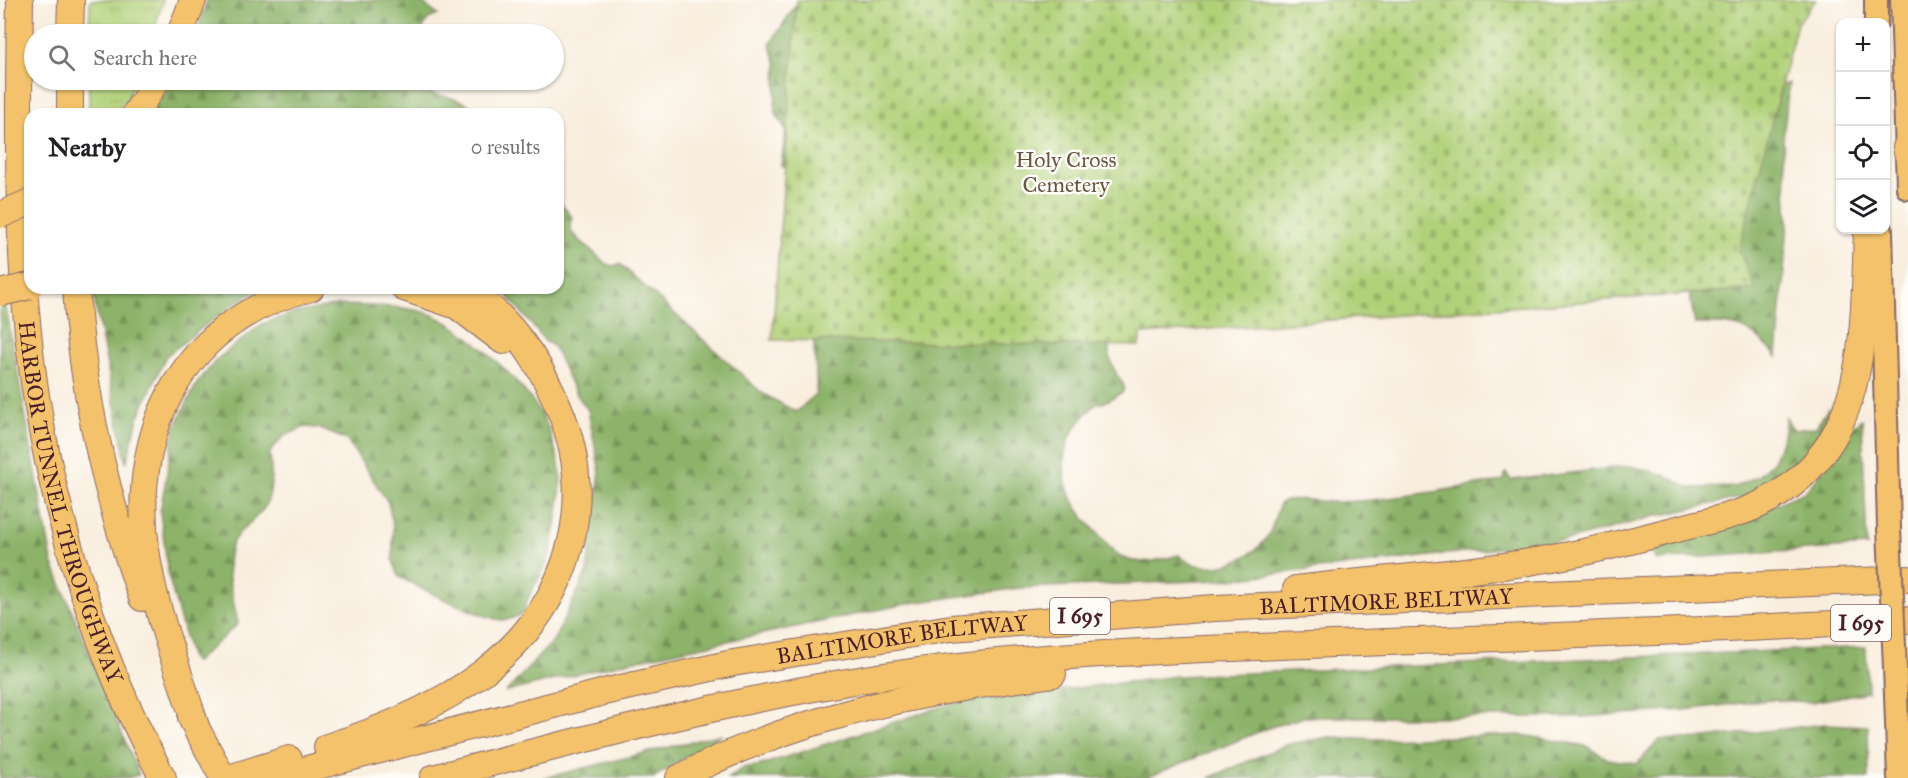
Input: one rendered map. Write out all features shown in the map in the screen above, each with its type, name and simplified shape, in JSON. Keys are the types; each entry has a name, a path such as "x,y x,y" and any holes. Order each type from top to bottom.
{"highway":[{"name":"HARBOR TUNNEL THROUGHWAY","path":"20,0 19,180 24,269"},
{"path":"70,24 71,0"},
{"path":"184,24 193,0"},
{"path":"70,90 70,108"},
{"path":"139,108 151,90"},
{"path":"0,215 24,205"},
{"path":"1102,615 1534,562 1609,547 1766,502 1788,488 1826,449 1848,404 1859,350 1867,234"},
{"path":"0,293 24,287"},
{"name":"HARBOR TUNNEL THROUGHWAY","path":"25,294 37,401 52,485 81,583 110,666 163,778"},
{"name":"HARBOR TUNNEL THROUGHWAY","path":"77,294 89,394 106,475 132,570 160,645 198,733 223,778"},
{"path":"198,733 154,587 146,550 143,510 144,470 152,435 183,370 205,345 229,324 260,306 294,294"},
{"path":"422,294 457,306 485,325 514,351 554,398"},
{"path":"229,778 283,770 446,698 507,653 549,601 564,569 576,515 574,455 554,398 524,343 501,316 473,294"},
{"name":"BALTIMORE BELTWAY","path":"283,770 733,663 951,628 1102,615 1908,579"},
{"name":"BALTIMORE BELTWAY","path":"433,778 619,730 742,702 861,680 958,666 1066,657 1219,649 1908,621"},
{"path":"1814,626 1908,629"},
{"path":"679,778 716,759 759,742 882,705 982,683 1219,649"}],"main road":[{"path":"1876,0 1876,18"},
{"path":"1902,0 1908,188"},
{"path":"1881,234 1899,778"}],"green space":[{"path":"90,0 163,0 156,24 89,24"},
{"path":"207,0 418,0 438,15 428,19 425,24 199,24"},
{"name":"Holy Cross Cemetery","path":"797,0 1816,0 1797,23 1739,250 1755,289 1141,334 1139,346 772,340"},
{"path":"799,0 1772,88 1789,83 1783,139 1788,222 1777,357 1758,338 1741,328 1721,324 1695,324 1688,286 1113,315 1110,360 1124,386 1123,392 1103,403 1096,403 1078,424 1066,448 1064,474 1071,497 1084,518 1113,550 1128,560 1143,562 1179,555 1201,566 1227,564 1240,559 1262,544 1271,530 1280,503 1302,499 1339,502 1401,497 1503,481 1506,473 1511,480 1630,466 1662,474 1690,488 1734,487 1758,476 1773,461 1782,441 1786,417 1793,430 1816,427 1829,407 1826,424 1810,458 1758,494 1652,517 1569,540 1222,580 1019,588 911,603 626,662 506,692 554,640 587,572 600,472 588,410 575,392 553,346 545,341 504,294 564,294 564,207 572,217 570,225 572,233 605,263 612,266 620,264 762,393 796,412 816,394 814,324 787,168 781,165 786,130 775,112 777,64 770,44"},
{"path":"89,90 131,90 119,108 89,108"},
{"path":"166,90 426,90 462,101 473,108 154,108"},
{"path":"93,294 251,294 231,306 166,356 138,418 126,463"},
{"path":"5,303 52,562 139,775 126,778 0,778 0,304"},
{"path":"338,305 403,308 439,318 474,341 491,356 534,403 546,422 561,478 553,543 548,560 531,593 524,614 506,620 484,616 469,610 398,576 393,560 393,526 388,502 347,440 318,428 305,427 284,436 270,452 271,484 267,503 238,534 231,546 228,565 238,624 195,662 191,659 169,578 160,512 175,427 196,385 216,360 262,324 293,313"},
{"path":"1862,419 1867,546 1657,560 1651,552 1662,544 1733,521 1805,492 1844,445 1851,427"},
{"path":"1866,647 1868,692 1812,702 1769,700 1683,710 1580,717 1304,717 1268,728 1146,778 728,778 745,767 758,766 953,703 1178,676"},
{"path":"1824,724 1868,726 1869,778 1209,778 1288,744 1329,737 1380,739 1522,735 1586,746 1608,759 1637,764 1659,740 1705,738"},
{"path":"722,734 653,778 544,778"}]}
